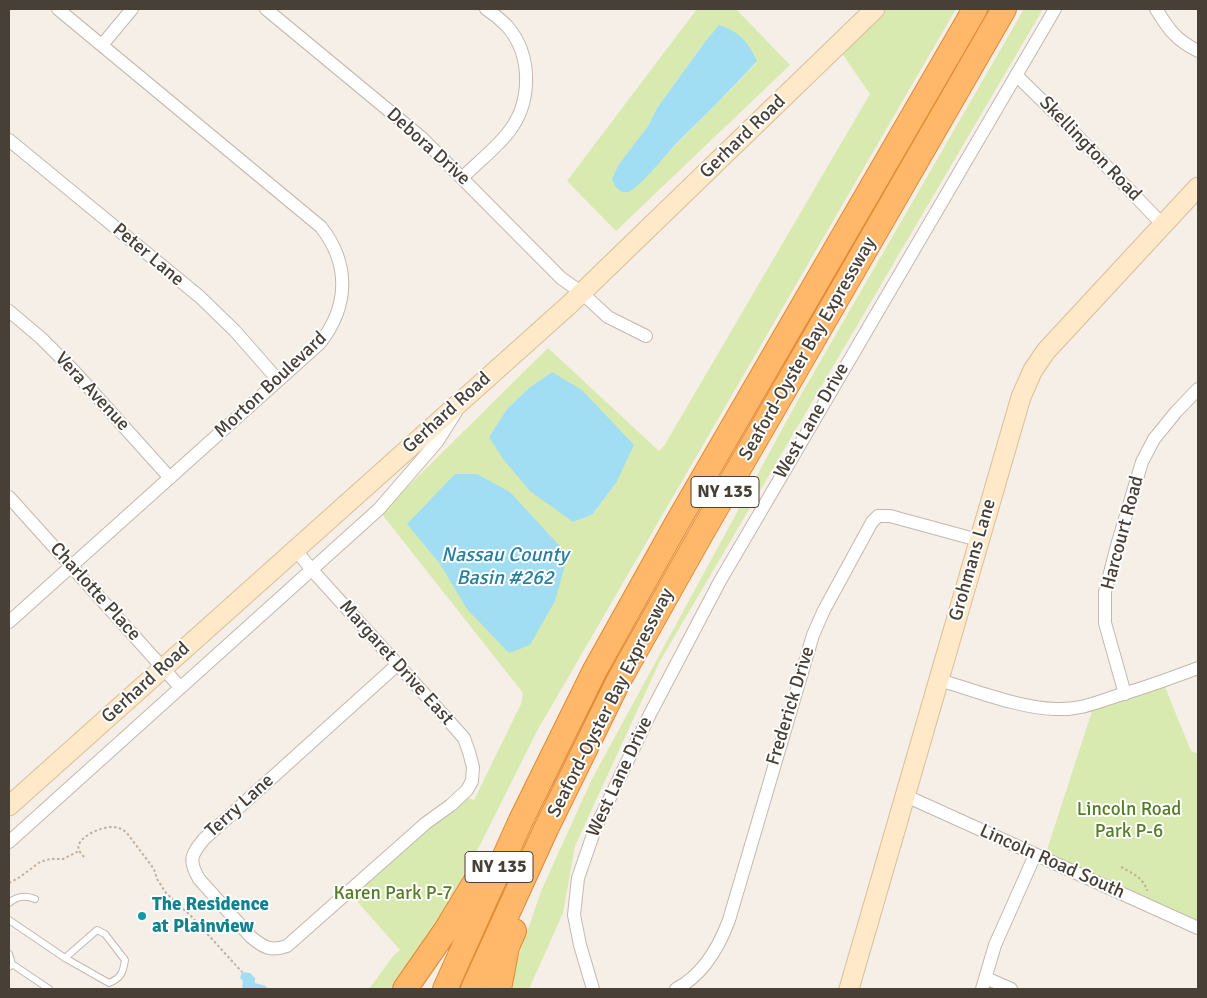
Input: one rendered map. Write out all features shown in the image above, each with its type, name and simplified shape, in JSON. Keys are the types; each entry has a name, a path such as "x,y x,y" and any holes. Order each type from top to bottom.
{"highway":[{"name":"Seaford-Oyster Bay Expressway","path":"445,989 485,897 595,670 640,588 975,9"},
{"name":"Seaford-Oyster Bay Expressway","path":"473,989 509,908 618,682 1004,9"},
{"path":"405,989 446,930 557,747"},
{"path":"499,989 507,947 580,758"}],"street":[{"name":"Morton Boulevard","path":"9,622 320,343 338,313 342,291 342,274 337,254 331,239 321,226 58,9"},
{"path":"102,45 132,9"},
{"name":"Debora Drive","path":"266,9 422,138 561,278 582,293 608,317 646,336"},
{"path":"462,177 508,134 519,115 525,97 524,59 519,46 508,27 486,9"},
{"name":"Gerhard Road","path":"9,806 582,293 875,9"},
{"name":"West Lane Drive","path":"593,989 580,945 574,915 578,878 595,829 650,714 720,581 1055,9"},
{"path":"1156,9 1168,28 1182,43 1198,51"},
{"name":"Skellington Road","path":"1016,75 1163,225"},
{"name":"Peter Lane","path":"9,140 200,297 235,331 278,380"},
{"name":"Grohmans Lane","path":"849,989 1021,397 1033,370 1046,351 1198,187"},
{"name":"Vera Avenue","path":"9,311 41,338 73,370 170,478"},
{"name":"Harcourt Road","path":"1125,694 1105,623 1105,592 1142,462 1154,439 1198,389"},
{"path":"9,842 379,509 437,442 465,399"},
{"name":"Charlotte Place","path":"9,497 180,687"},
{"name":"Frederick Drive","path":"676,989 705,965 722,940 813,635 824,610 872,522 878,516 890,516 978,540"},
{"name":"Margaret Drive East","path":"287,946 426,823 462,796 472,781 473,767 464,738 296,550"},
{"name":"Terry Lane","path":"287,946 279,949 270,948 260,945 251,937 199,879 191,860 194,851 204,839 398,664"},
{"path":"939,680 1025,704 1054,709 1094,705 1150,687 1198,668"},
{"name":"Lincoln Road South","path":"906,796 1198,928"},
{"path":"1011,989 984,984 995,945 1035,855"}],"lane":[{"path":"9,903 15,898 22,896 35,899"},
{"path":"9,920 66,958 109,983 117,980 122,974 125,960 105,934 97,930 66,958"},
{"path":"9,954 10,965 50,989"}],"path":[{"path":"84,857 79,851 79,845 83,838 110,826 122,829 154,870 157,880 166,892 191,916 242,972"},
{"path":"9,882 20,877 40,862 63,858 79,851"},
{"path":"1121,867 1133,873 1146,886 1147,890 1142,902"}],"green space":[{"path":"697,9 736,9 790,65 616,231 567,181","holes":["705,42 757,62 651,171 619,164 648,126 657,108"]},
{"name":"Karen Park P-7","path":"880,9 956,9 537,731 481,843 424,948 392,989 369,989 394,955 400,950 349,892 462,796 474,800 521,704 523,693 381,513 548,348 659,451 664,446 870,94 839,49","holes":["552,372 616,483 592,515 573,522 489,437 507,409 529,388","408,524 530,645 440,564"]},
{"path":"1024,9 1043,9 660,661 575,846 563,913 529,989 507,989 542,889 592,779 798,400"},
{"name":"Lincoln Road Park P-6","path":"1163,682 1191,751 1198,754 1198,928 1044,859 1094,705"}],"water":[{"path":"719,25 738,34 750,48 757,61 639,184 628,192 622,192 612,179 619,164 648,126 657,108"},
{"path":"552,372 582,390 634,445 616,483 592,515 573,522 530,491 503,459 489,437 507,409 529,388"},
{"name":"Nassau County Basin #262","path":"455,474 477,474 510,492 568,555 555,601 530,645 509,653 467,609 440,564 407,524"},
{"path":"242,972 250,973 255,978 255,983 266,986 267,989 242,989 243,981 240,978"}],"place":[{"name":"The Residence at Plainview","path":"142,916"}]}
